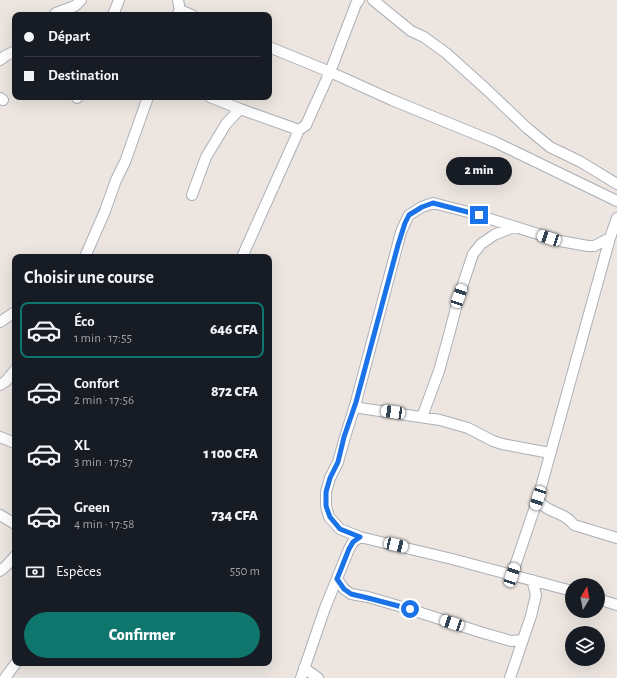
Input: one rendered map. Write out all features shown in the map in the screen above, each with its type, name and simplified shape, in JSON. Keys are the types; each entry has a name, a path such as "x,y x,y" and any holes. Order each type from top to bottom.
{"street":[{"path":"59,12 75,6 81,0"},
{"path":"114,12 119,0"},
{"path":"243,254 299,130 306,125 330,72 356,4 359,0"},
{"path":"373,0 411,31 424,37 446,53 527,128 550,147 581,162 617,184"},
{"path":"272,48 392,100 495,142 617,201"},
{"path":"0,60 4,56 12,53"},
{"path":"86,254 105,211 116,180 125,162 147,100"},
{"path":"217,100 240,110 299,130"},
{"path":"192,195 206,157 226,124 240,110"},
{"path":"565,590 452,558 360,537 340,529 330,517 326,506 326,492 330,478 338,462 344,437 356,402 401,232 409,215 422,207 433,203 468,212 560,242 594,246 610,238"},
{"path":"512,575 538,498 610,238 617,218"},
{"path":"422,417 439,371 459,296 473,254 481,244 494,235 514,227"},
{"path":"0,322 12,314"},
{"path":"0,385 6,382 12,374"},
{"path":"356,402 357,406 360,408 440,420 468,428 502,444 550,453"},
{"path":"0,437 12,442"},
{"path":"538,498 544,506 566,517 574,525 617,538"},
{"path":"0,515 12,522"},
{"path":"301,678 349,549 353,542 360,537"},
{"path":"0,571 12,559"},
{"path":"337,579 344,589 351,594 410,609 511,641 523,640"},
{"path":"510,678 531,616 536,595 532,580"},
{"path":"536,595 555,587"},
{"path":"605,601 617,605"},
{"path":"5,678 14,666"},
{"path":"304,668 318,678"}],"route":[{"path":"410,609 351,594 344,589 337,579 349,549 353,542 360,537 340,529 330,517 326,506 326,492 330,478 338,462 344,437 356,402 401,232 409,215 422,207 433,203 479,215"}]}
